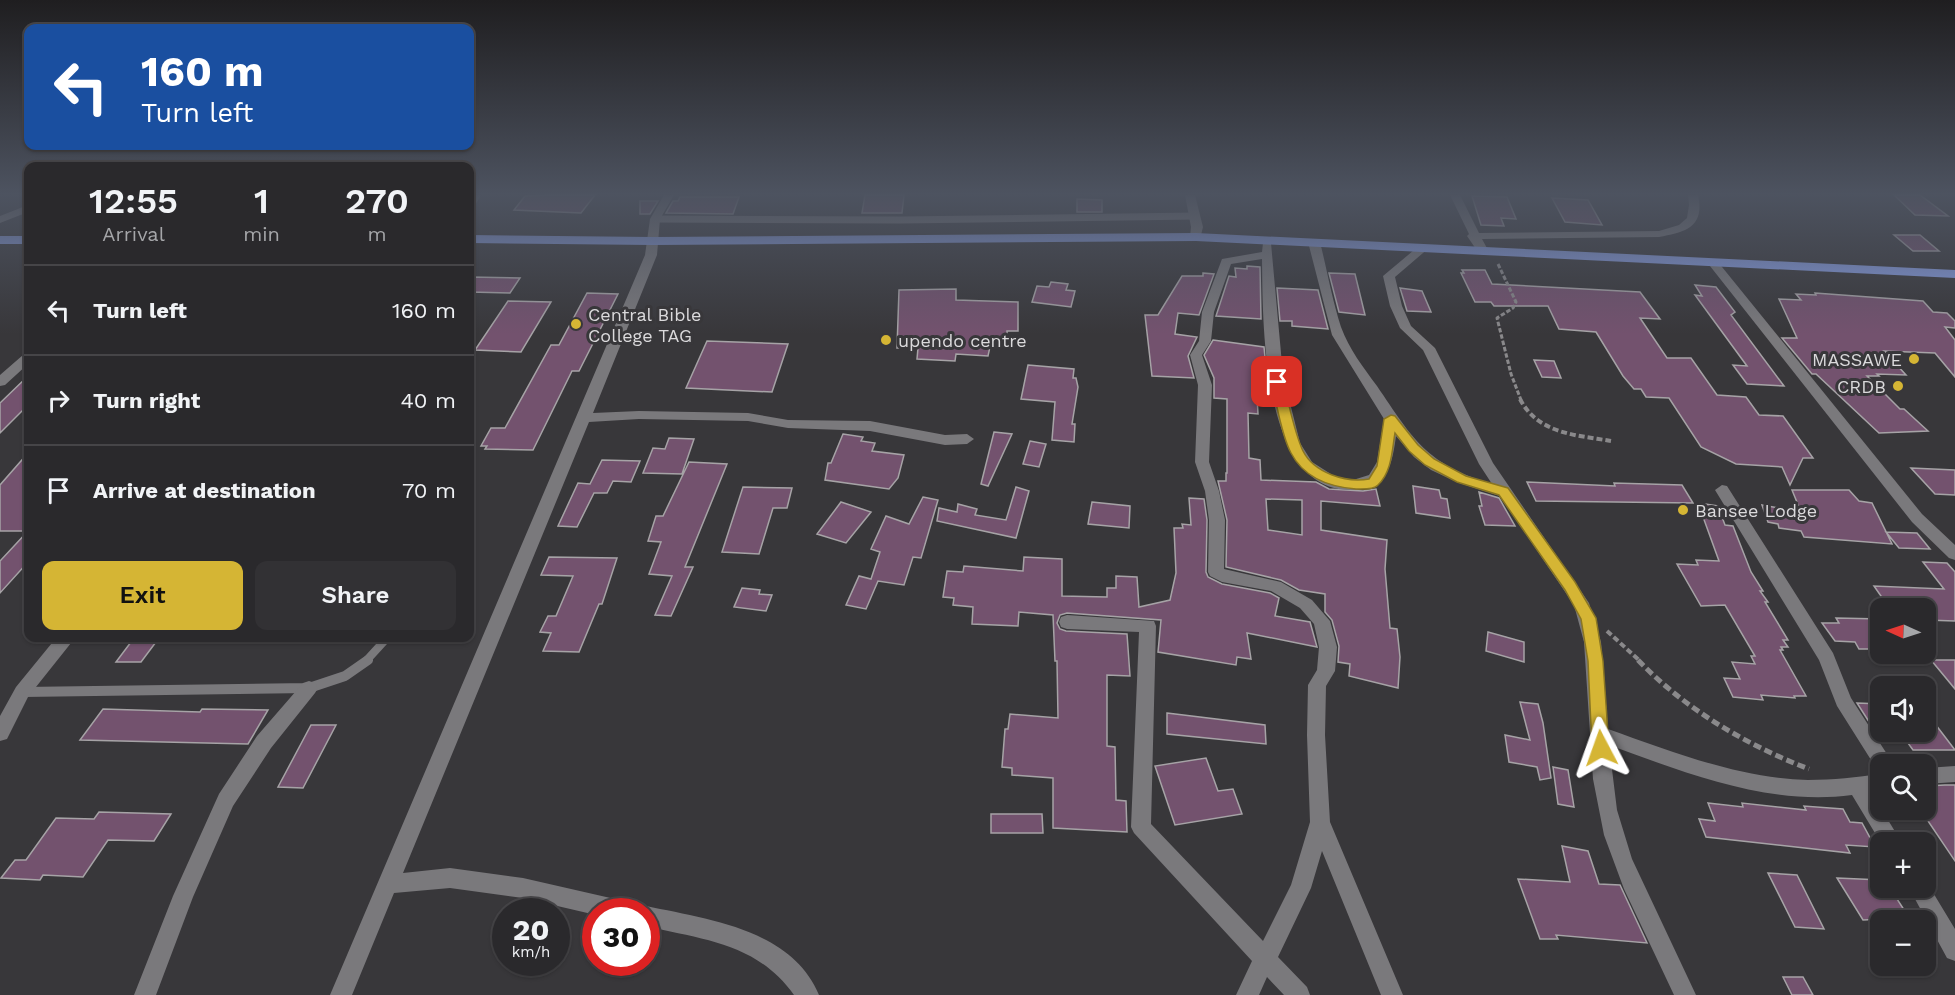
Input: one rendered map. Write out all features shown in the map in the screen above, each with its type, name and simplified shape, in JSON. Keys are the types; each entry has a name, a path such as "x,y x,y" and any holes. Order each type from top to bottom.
{"highway":[{"path":"1225,241 1267,248 1314,242 1714,264 1955,274"}],"street":[{"path":"341,995 390,884 584,418 651,255 653,241"},
{"path":"1478,241 1487,250"},
{"path":"1314,242 1340,338 1391,419 1413,448 1430,462 1461,479 1503,492"},
{"path":"1424,247 1389,276 1396,306 1406,328 1429,348 1486,464 1503,492 1576,594 1589,618 1596,661 1599,734 1607,809 1622,864 1685,995"},
{"path":"1247,995 1301,888 1320,822 1317,686 1326,671 1328,647 1322,621 1306,604 1275,586 1222,576 1216,572 1218,520 1212,491 1202,462 1205,385 1196,355 1205,341 1208,312 1226,261 1267,248 1274,364 1292,441 1300,457 1322,476 1339,483 1368,484 1373,482 1383,466 1391,419"},
{"path":"1714,264 1917,518 1955,554"},
{"path":"0,382 24,361"},
{"path":"584,418 639,415 748,417 788,424 870,426 945,440 967,439"},
{"path":"1722,489 1827,658 1844,701 1877,754"},
{"path":"1067,622 1148,626 1141,827 1299,995"},
{"path":"0,733 22,692 63,642"},
{"path":"145,995 183,896 226,800 264,742 309,688"},
{"path":"1599,734 1715,775 1752,784 1774,787 1858,787 1870,784"},
{"path":"1936,775 1955,774"},
{"path":"1858,787 1885,832"},
{"path":"1320,822 1392,995"},
{"path":"390,884 450,878 523,888 582,901"},
{"path":"1925,898 1955,950"},
{"path":"660,919 725,935 755,947 783,963 808,995"}],"lane":[{"path":"22,692 309,688 341,680 368,661 384,642"}],"path":[{"path":"1487,250 1516,302 1513,308 1497,318 1515,385 1526,410 1539,424 1611,441"},
{"path":"1589,618 1627,646 1656,678 1720,726 1773,755 1814,771"}],"building":[{"path":"1902,241 1928,241 1939,251 1913,251"},
{"path":"1247,266 1260,267 1261,319 1216,316 1229,276 1236,277 1235,268 1247,269"},
{"path":"1462,270 1485,270 1492,284 1640,292 1660,319 1640,318 1667,358 1691,358 1717,395 1746,397 1759,415 1783,416 1813,458 1803,458 1790,485 1782,467 1736,464 1701,447 1669,398 1646,397 1641,389 1634,389 1623,376 1596,332 1559,329 1548,306 1494,306 1491,302 1475,302 1461,273 1464,273"},
{"path":"1203,273 1214,274 1199,315 1178,313 1175,334 1197,337 1188,356 1194,378 1152,376 1145,315 1158,315 1182,276 1203,276"},
{"path":"1329,273 1355,274 1365,315 1339,312"},
{"path":"474,277 520,278 510,293 474,292"},
{"path":"1051,282 1068,284 1066,290 1075,291 1071,307 1032,302 1037,286 1049,287"},
{"path":"1695,285 1716,287 1735,312 1731,315 1784,386 1747,384 1733,365 1747,366 1695,295 1702,296"},
{"path":"1277,288 1318,290 1328,329 1292,326 1292,321 1280,321"},
{"path":"1400,288 1422,291 1431,312 1407,311"},
{"path":"956,289 956,300 1018,302 1018,331 1007,331 1007,342 991,342 988,356 956,354 955,361 917,359 918,348 897,348 899,290"},
{"path":"587,293 618,294 579,371 572,371 533,450 485,449 487,446 481,446 491,428 505,428 551,345 559,345"},
{"path":"1815,293 1923,301 1933,312 1947,313 1955,321 1955,328 1945,327 1955,340 1955,377 1935,353 1884,351 1906,375 1867,376 1900,409 1904,409 1928,431 1879,433 1816,374 1812,374 1782,338 1797,338 1779,299 1801,300 1796,294 1816,295"},
{"path":"508,301 551,302 521,352 475,350"},
{"path":"1213,340 1264,347 1267,378 1256,378 1258,414 1248,413 1249,458 1260,460 1261,480 1316,482 1329,489 1363,491 1376,489 1380,506 1321,501 1321,530 1387,540 1385,569 1390,628 1397,629 1400,657 1398,688 1349,676 1350,664 1338,662 1339,646 1332,620 1325,612 1325,594 1299,590 1281,580 1226,567 1227,520 1218,481 1226,481 1227,473 1227,399 1214,398 1214,378 1204,355","holes":["1266,499 1302,500 1302,535 1268,530"]},
{"path":"707,341 788,344 772,392 686,388"},
{"path":"1534,360 1554,361 1561,378 1542,377"},
{"path":"1028,365 1074,369 1073,378 1076,378 1078,387 1072,424 1075,424 1074,442 1052,440 1055,402 1021,399"},
{"path":"24,380 24,409 0,433 0,403"},
{"path":"994,432 1012,434 988,486 981,484"},
{"path":"843,434 863,437 861,441 875,443 872,451 904,455 898,478 889,489 825,480 828,463 831,463"},
{"path":"669,438 694,439 682,474 643,473 653,448 665,449"},
{"path":"1030,441 1046,444 1039,467 1023,464"},
{"path":"24,458 24,531 0,531 0,485"},
{"path":"602,460 640,461 631,482 613,481 607,493 594,493 577,527 558,526 578,483 590,484"},
{"path":"689,462 727,464 685,567 693,567 671,616 655,615 672,576 649,574 661,542 648,541 656,516 663,516"},
{"path":"1911,468 1955,470 1955,495 1935,494"},
{"path":"1527,482 1615,486 1614,483 1682,485 1693,503 1536,501"},
{"path":"1413,486 1439,490 1441,498 1447,499 1450,518 1416,513"},
{"path":"743,487 792,488 787,508 773,508 759,554 722,552"},
{"path":"1016,487 1029,491 1016,538 937,521 939,508 957,512 958,504 977,509 975,515 1006,520"},
{"path":"1792,490 1849,490 1859,501 1872,503 1892,544 1804,537 1801,531 1779,528 1778,524 1768,522 1762,505 1801,512"},
{"path":"1479,492 1499,498 1515,526 1485,525 1479,506 1482,506"},
{"path":"923,497 938,500 921,558 913,557 904,585 878,581 866,609 846,605 859,576 871,579 880,552 871,549 886,516 909,524"},
{"path":"1189,498 1204,499 1207,520 1206,572 1208,577 1222,584 1270,593 1279,598 1275,616 1310,622 1317,647 1247,633 1251,659 1237,657 1236,665 1158,652 1161,620 1067,613 1060,615 1057,623 1060,629 1066,631 1127,634 1130,676 1107,675 1107,746 1115,747 1116,800 1126,801 1127,832 1053,828 1053,778 1012,775 1012,768 1002,767 1005,729 1008,729 1010,714 1058,718 1053,615 1019,612 1018,626 972,624 973,607 953,605 954,598 943,597 947,571 963,572 964,566 1023,571 1024,557 1062,559 1062,596 1107,597 1107,588 1116,588 1116,576 1137,577 1139,607 1170,600 1176,573 1174,528 1183,528 1182,524 1191,525"},
{"path":"841,502 871,512 846,543 817,534"},
{"path":"1092,502 1130,506 1129,528 1088,524"},
{"path":"1698,503 1718,506 1725,525 1733,526 1751,572 1768,602 1765,602 1788,640 1783,640 1788,647 1781,647 1783,650 1780,650 1806,696 1794,696 1795,698 1761,695 1763,700 1733,697 1724,678 1740,679 1732,662 1755,664 1751,656 1755,656 1725,605 1701,606 1677,564 1698,565 1696,560 1719,561"},
{"path":"1886,532 1917,533 1930,549 1899,548"},
{"path":"24,535 24,566 0,593 0,561"},
{"path":"549,557 617,558 602,604 599,604 579,652 543,651 551,633 540,632 548,616 556,616 573,576 541,575"},
{"path":"1923,562 1947,563 1955,572 1955,621 1936,620 1936,598 1882,598 1874,586 1944,589"},
{"path":"742,588 760,590 759,594 772,595 766,611 734,607"},
{"path":"1836,618 1870,619 1870,649 1859,649 1855,642 1835,641 1822,623 1839,623"},
{"path":"1488,632 1524,642 1524,662 1486,651"},
{"path":"131,642 156,642 141,662 116,662"},
{"path":"1936,660 1955,660 1955,689 1934,664"},
{"path":"1520,702 1538,704 1551,778 1540,780 1537,767 1509,762 1505,735 1530,740"},
{"path":"1857,703 1870,704 1870,723"},
{"path":"103,709 200,712 202,709 268,710 248,744 80,740"},
{"path":"1167,713 1265,725 1266,744 1167,734"},
{"path":"311,725 336,725 303,788 278,787"},
{"path":"1936,725 1955,750 1913,750 1907,742 1936,742"},
{"path":"1206,758 1218,791 1233,789 1242,814 1175,825 1155,766"},
{"path":"1553,767 1568,770 1574,807 1558,804"},
{"path":"1955,785 1955,861 1927,820 1936,820 1936,786"},
{"path":"1708,803 1743,807 1742,803 1806,810 1804,806 1843,809 1850,822 1862,823 1870,838 1870,847 1846,845 1850,853 1706,837 1699,819 1715,821"},
{"path":"99,812 171,814 154,841 108,840 83,877 43,875 40,880 1,878 15,860 26,860 56,818 94,819"},
{"path":"991,814 1042,814 1043,833 991,833"},
{"path":"1562,846 1588,851 1599,884 1620,885 1647,943 1556,935 1558,939 1540,939 1518,879 1570,882"},
{"path":"1768,873 1797,875 1824,929 1795,927"},
{"path":"1837,878 1870,880 1870,898 1896,898 1904,910 1870,910 1870,920 1863,920"},
{"path":"1783,977 1803,977 1813,995 1792,995"}],"place":[{"name":"Central Bible College TAG","path":"576,324"},
{"name":"upendo centre","path":"886,340"},
{"name":"MASSAWE","path":"1914,359"},
{"name":"CRDB","path":"1898,386"},
{"name":"Bansee Lodge","path":"1683,510"}],"route":[{"path":"1277,382 1297,452 1304,462 1322,476 1339,483 1354,485 1373,482 1383,466 1391,419 1413,448 1430,462 1461,479 1503,492 1570,586 1589,618 1596,661 1601,748"}]}
